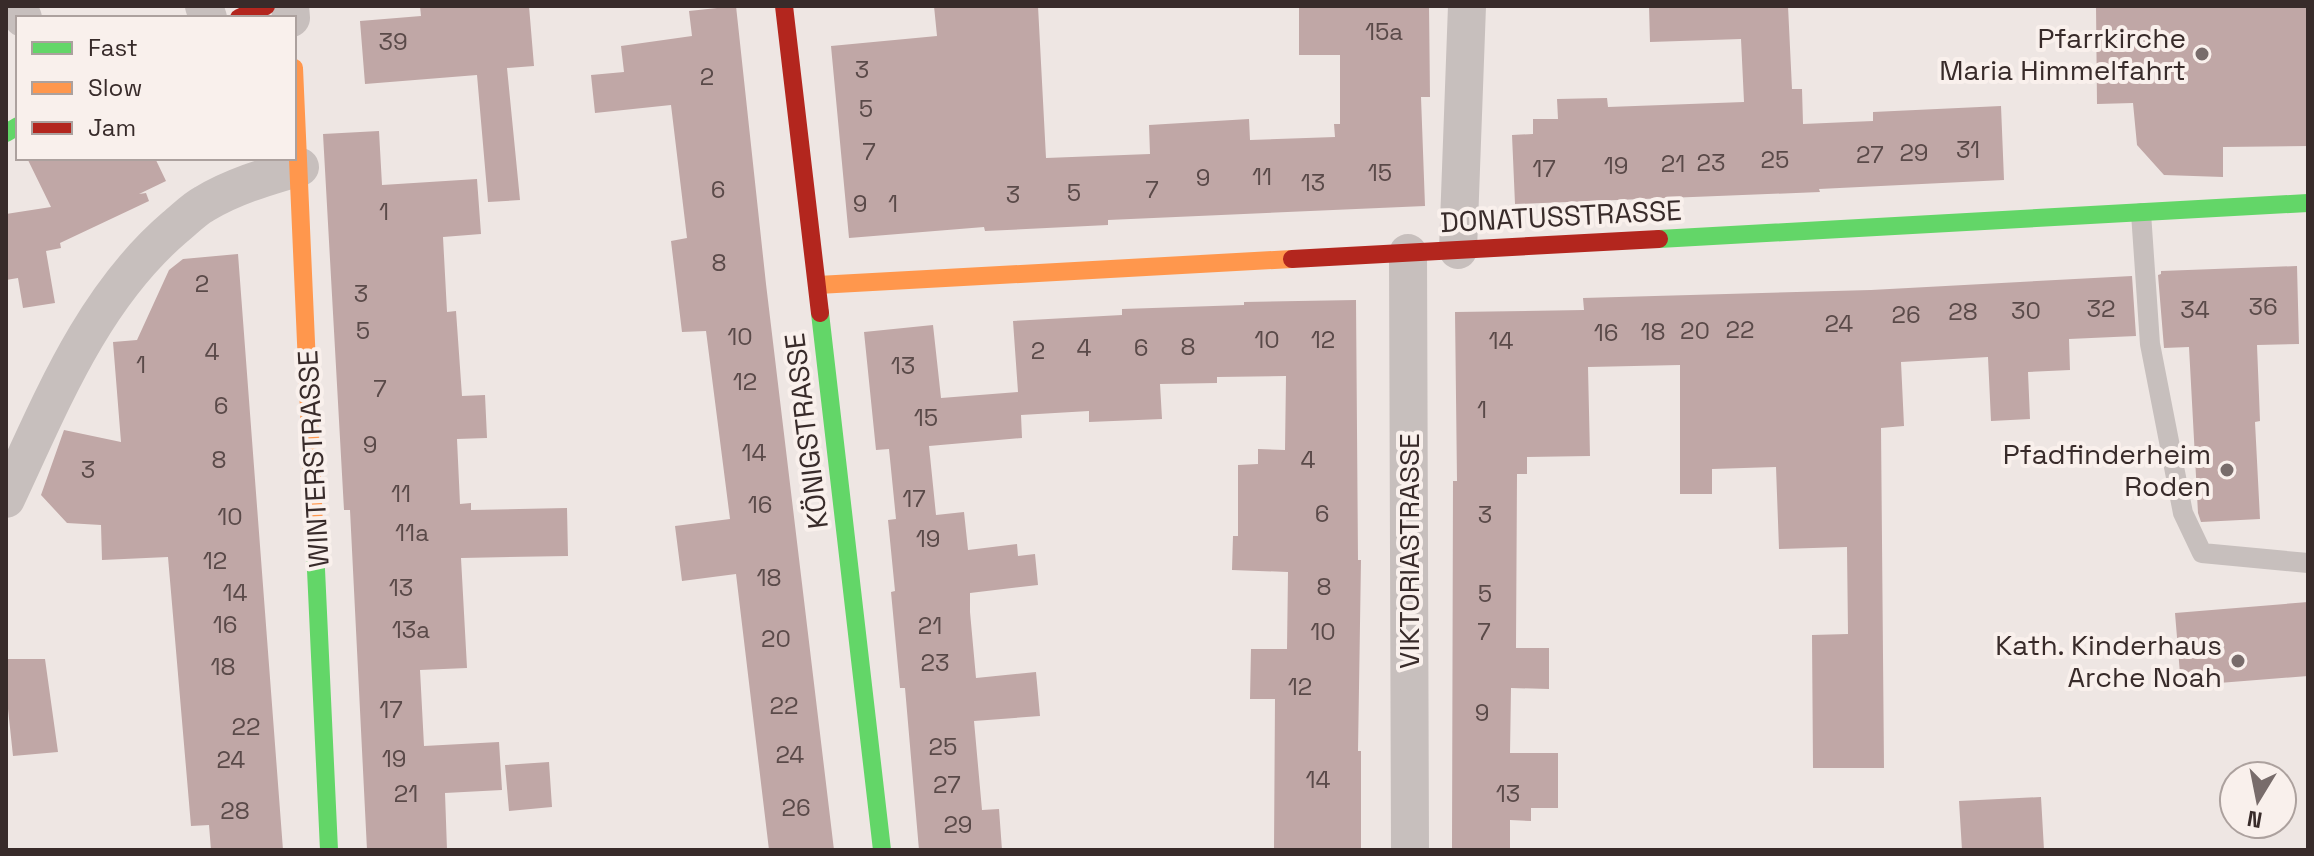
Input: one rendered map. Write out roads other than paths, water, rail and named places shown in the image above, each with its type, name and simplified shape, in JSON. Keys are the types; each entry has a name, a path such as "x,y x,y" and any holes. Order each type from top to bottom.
{"street":[{"path":"244,16 266,6"},
{"name":"KÖNIGSTRASSE","path":"784,6 882,850"},
{"path":"1458,250 1467,6"},
{"name":"WINTERSTRASSE","path":"296,101 329,850"},
{"path":"6,499 69,364 113,295 155,245 202,205 246,182 300,167"},
{"name":"DONATUSSTRASSE","path":"818,285 2308,203"},
{"name":"VIKTORIASTRASSE","path":"1408,253 1410,850"}],"lane":[{"path":"2141,213 2150,344 2183,513 2202,553 2308,563"}],"place":[{"name":"Pfarrkirche Maria Himmelfahrt","path":"2202,54"},
{"name":"Pfadfinderheim Roden","path":"2227,470"},
{"name":"Kath. Kinderhaus Arche Noah","path":"2238,661"}]}
